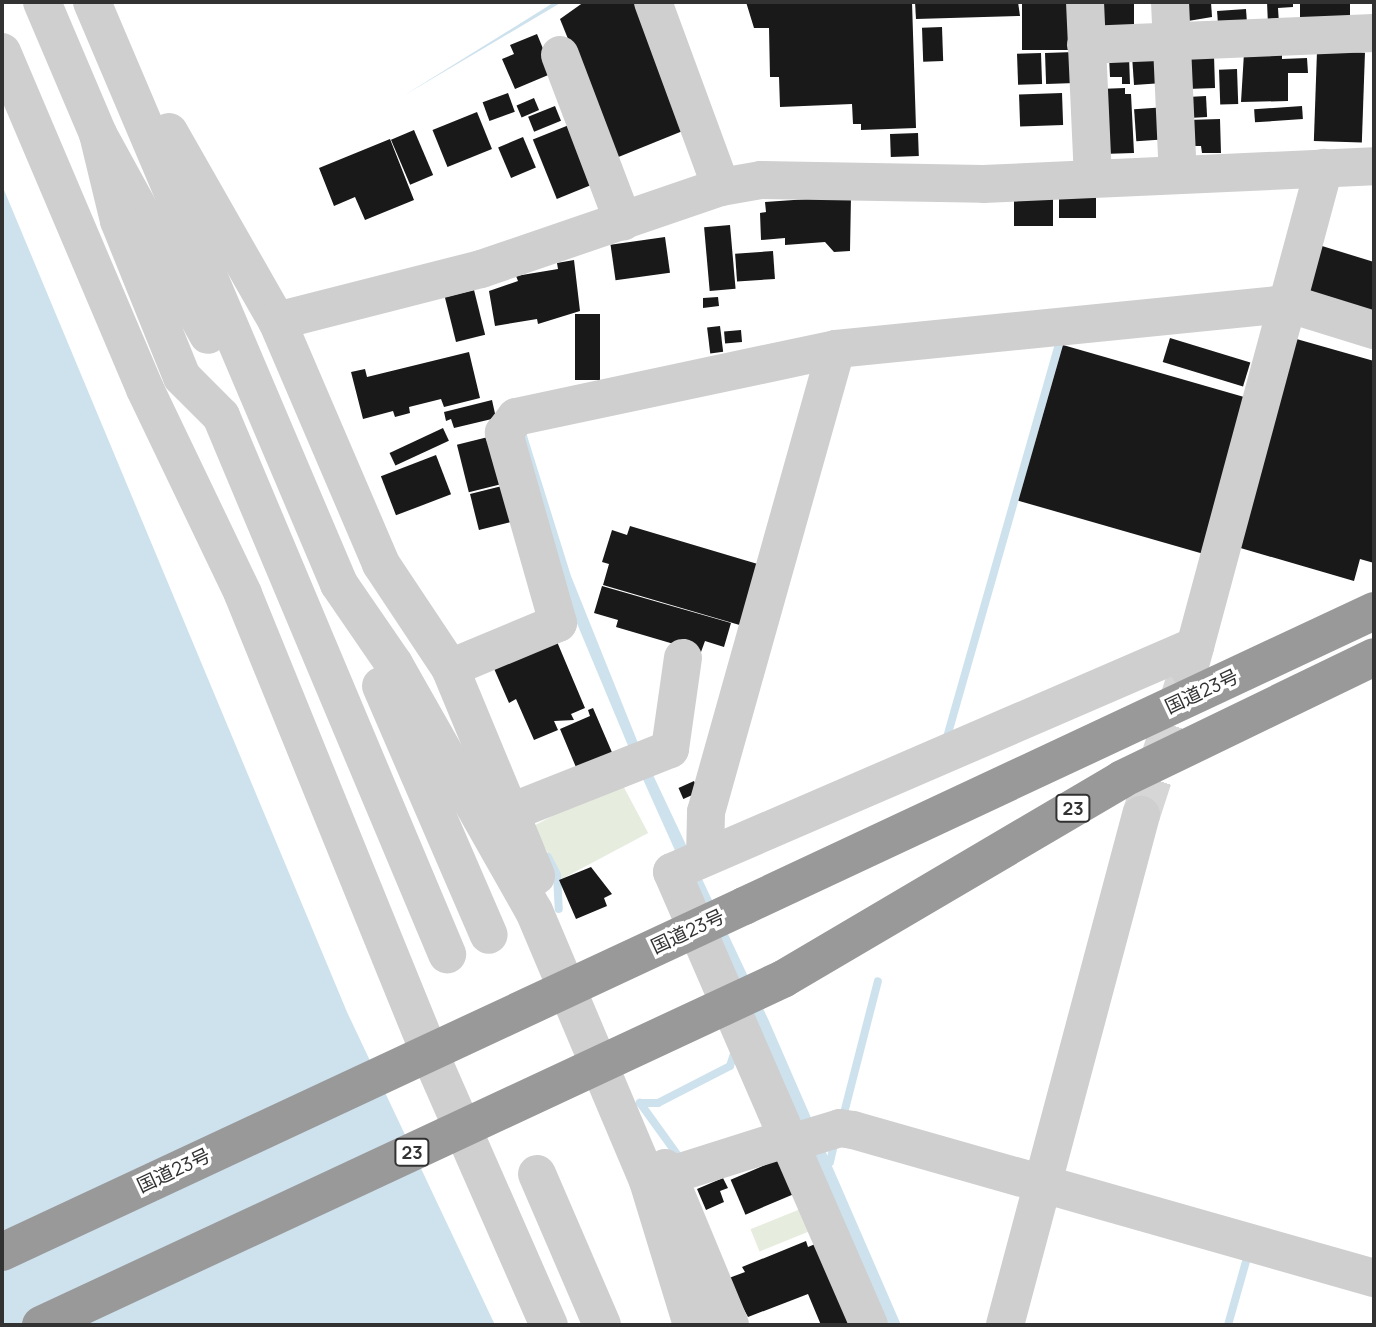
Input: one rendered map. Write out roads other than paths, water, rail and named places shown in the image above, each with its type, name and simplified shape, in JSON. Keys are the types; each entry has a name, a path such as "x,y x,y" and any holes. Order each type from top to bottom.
{"highway":[{"name":"国道23号","path":"2,1252 1374,611"},
{"name":"23","path":"41,1325 783,979 1122,779 1374,657"}],"street":[{"path":"18,2 119,221 183,377 221,416 447,954"},
{"path":"42,2 98,134 207,334 253,388"},
{"path":"92,2 253,388 340,584 489,935"},
{"path":"653,2 721,187"},
{"path":"1084,2 1093,179"},
{"path":"1171,2 1178,175"},
{"path":"1086,45 1374,33"},
{"path":"2,52 145,389 243,594 432,1059 549,1325"},
{"path":"560,55 623,221"},
{"path":"125,80 157,111 277,321 381,564 450,668 536,874 534,911"},
{"path":"98,134 119,221"},
{"path":"277,321 481,269 721,187 809,178 983,184 1374,166"},
{"path":"869,1325 800,1139 672,872 1191,659 1325,168"},
{"path":"450,668 558,623 503,433 516,417 833,359 1290,304 1374,330"},
{"path":"693,863 833,359"},
{"path":"340,584 394,664 534,911 648,1181 692,1325"},
{"path":"511,813 670,749 684,658"},
{"path":"1005,1325 1141,815"},
{"path":"621,1115 671,1175 730,1325"},
{"path":"671,1175 800,1139 853,1130 1374,1278"},
{"path":"537,1174 602,1325"},
{"path":"583,1282 630,1325"}],"water":[{"path":"554,2 562,2 403,96 545,8"},
{"path":"2,185 347,1012 495,1325 2,1325"},
{"path":"524,426 571,576 638,743 769,1021 901,1325 888,1325 629,748 558,578 520,437"}],"waterway":[{"path":"947,737 1060,339"},
{"path":"548,857 557,875 559,909"},
{"path":"843,1117 878,981"},
{"path":"679,1157 640,1103 658,1103 730,1066 735,1051"},
{"path":"830,1162 834,1144"},
{"path":"1228,1325 1247,1258"}],"tunnel":[{"path":"1141,815 1185,680"}]}
